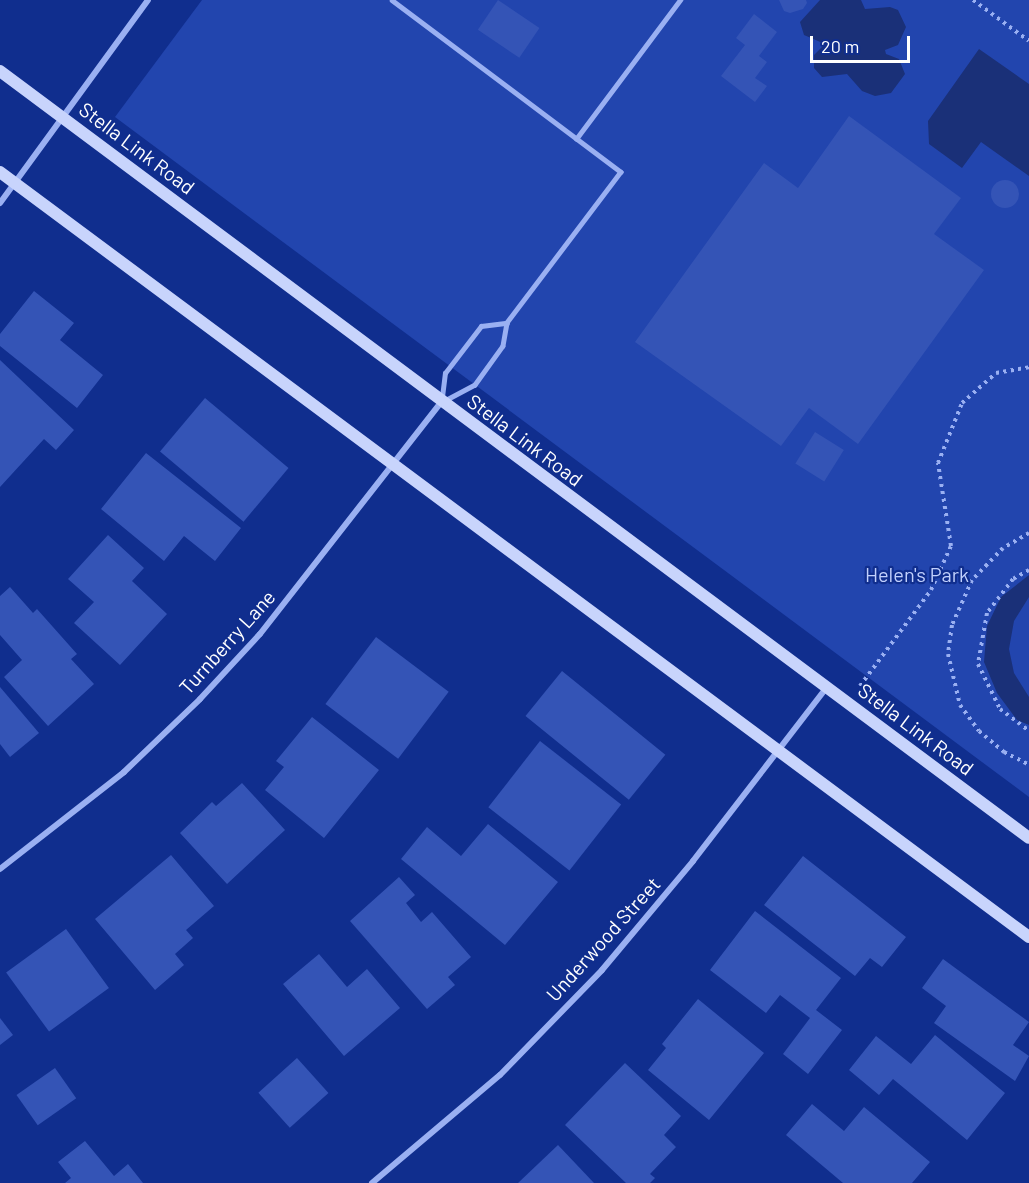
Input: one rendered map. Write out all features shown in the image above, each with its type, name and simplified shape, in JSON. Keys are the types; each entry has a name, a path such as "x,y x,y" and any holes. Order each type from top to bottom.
{"main road":[{"name":"Stella Link Road","path":"0,71 64,116 441,402 1029,838"},
{"path":"0,172 1029,937"}],"street":[{"path":"0,203 148,0"},
{"name":"Turnberry Lane","path":"0,869 124,772 200,699 260,634 394,466 441,402"},
{"name":"Underwood Street","path":"372,1183 500,1075 602,969 826,688"}],"lane":[{"path":"392,0 621,172 507,323 503,346 475,385 441,402"},
{"path":"576,139 680,0"},
{"path":"441,402 445,373 481,326 507,323"}],"path":[{"path":"973,0 1029,41"},
{"path":"858,689 931,590 951,546 939,463 962,403 996,373 1029,367"},
{"path":"1029,533 1003,548 972,579 952,625 948,654 960,705 979,731 1004,752 1029,765"},
{"path":"1029,570 1013,579 987,613 978,664 1000,709 1029,731"}],"green space":[{"name":"Helen's Park","path":"202,0 1029,0 1029,797 115,117"}],"shaded area":[{"path":"820,0 861,0 865,9 890,7 898,10 906,27 898,45 885,50 886,54 899,59 905,74 891,93 875,96 862,91 847,74 822,77 814,68 814,55 825,44 804,35 800,22"},
{"path":"979,49 1029,84 1029,176 981,142 962,168 929,144 928,121"},
{"path":"1029,575 1029,597 1014,621 1009,649 1014,673 1029,697 1029,725 1017,720 997,693 984,662 987,626 1001,597"}],"building":[{"path":"498,0 539,28 519,58 478,30"},
{"path":"779,0 806,0 807,3 803,9 790,13 784,11"},
{"path":"754,14 777,32 759,56 767,62 755,78 767,86 755,102 721,76 745,45 736,38"},
{"path":"849,116 961,198 934,234 984,270 858,444 809,408 781,446 635,342 764,163 798,188"},
{"path":"1005,180 1015,184 1019,194 1015,204 1005,208 995,204 991,194 995,184"},
{"path":"34,291 74,323 60,340 103,375 77,408 0,346 0,334"},
{"path":"0,360 74,430 56,450 44,439 0,487"},
{"path":"205,398 288,468 244,522 160,452"},
{"path":"815,432 844,450 824,481 795,463"},
{"path":"146,453 241,528 215,561 184,536 164,561 101,509"},
{"path":"108,535 144,568 132,581 167,614 120,665 74,623 94,602 68,579"},
{"path":"10,587 33,613 37,609 77,654 71,659 94,684 48,726 4,677 22,660 0,635 0,596"},
{"path":"376,637 449,692 398,759 325,704"},
{"path":"562,671 665,755 629,800 525,716"},
{"path":"0,687 39,733 10,757 0,744"},
{"path":"312,717 379,770 324,838 265,790 284,767 276,761"},
{"path":"540,741 621,804 569,871 488,807"},
{"path":"242,783 285,830 227,884 180,833 212,802 216,806"},
{"path":"488,824 558,882 505,945 401,859 427,827 461,856"},
{"path":"171,855 214,906 186,930 193,938 175,954 184,965 155,990 95,919"},
{"path":"803,856 906,937 882,967 870,958 855,976 764,905"},
{"path":"399,877 415,895 406,903 421,922 432,912 471,957 448,977 455,985 427,1009 350,921"},
{"path":"755,911 841,978 816,1010 842,1030 808,1074 783,1054 810,1018 780,995 766,1013 710,970"},
{"path":"66,929 109,988 49,1032 6,972"},
{"path":"319,954 347,987 367,969 400,1008 344,1056 283,984"},
{"path":"943,959 1029,1022 1013,1045 1029,1056 1015,1081 934,1023 946,1006 922,988"},
{"path":"698,999 764,1053 709,1120 648,1070 666,1048 662,1044"},
{"path":"0,1018 13,1035 0,1045"},
{"path":"935,1035 1005,1093 967,1140 893,1079 879,1095 849,1070 876,1036 911,1064"},
{"path":"297,1058 328,1093 290,1128 258,1093"},
{"path":"625,1063 681,1116 664,1135 676,1147 650,1174 655,1178 650,1183 626,1183 565,1125"},
{"path":"55,1068 76,1098 38,1125 16,1095"},
{"path":"812,1104 844,1131 864,1107 930,1162 912,1183 843,1183 786,1135"},
{"path":"85,1141 114,1176 128,1164 143,1183 65,1183 71,1178 58,1162"},
{"path":"558,1145 594,1183 518,1183"}]}
